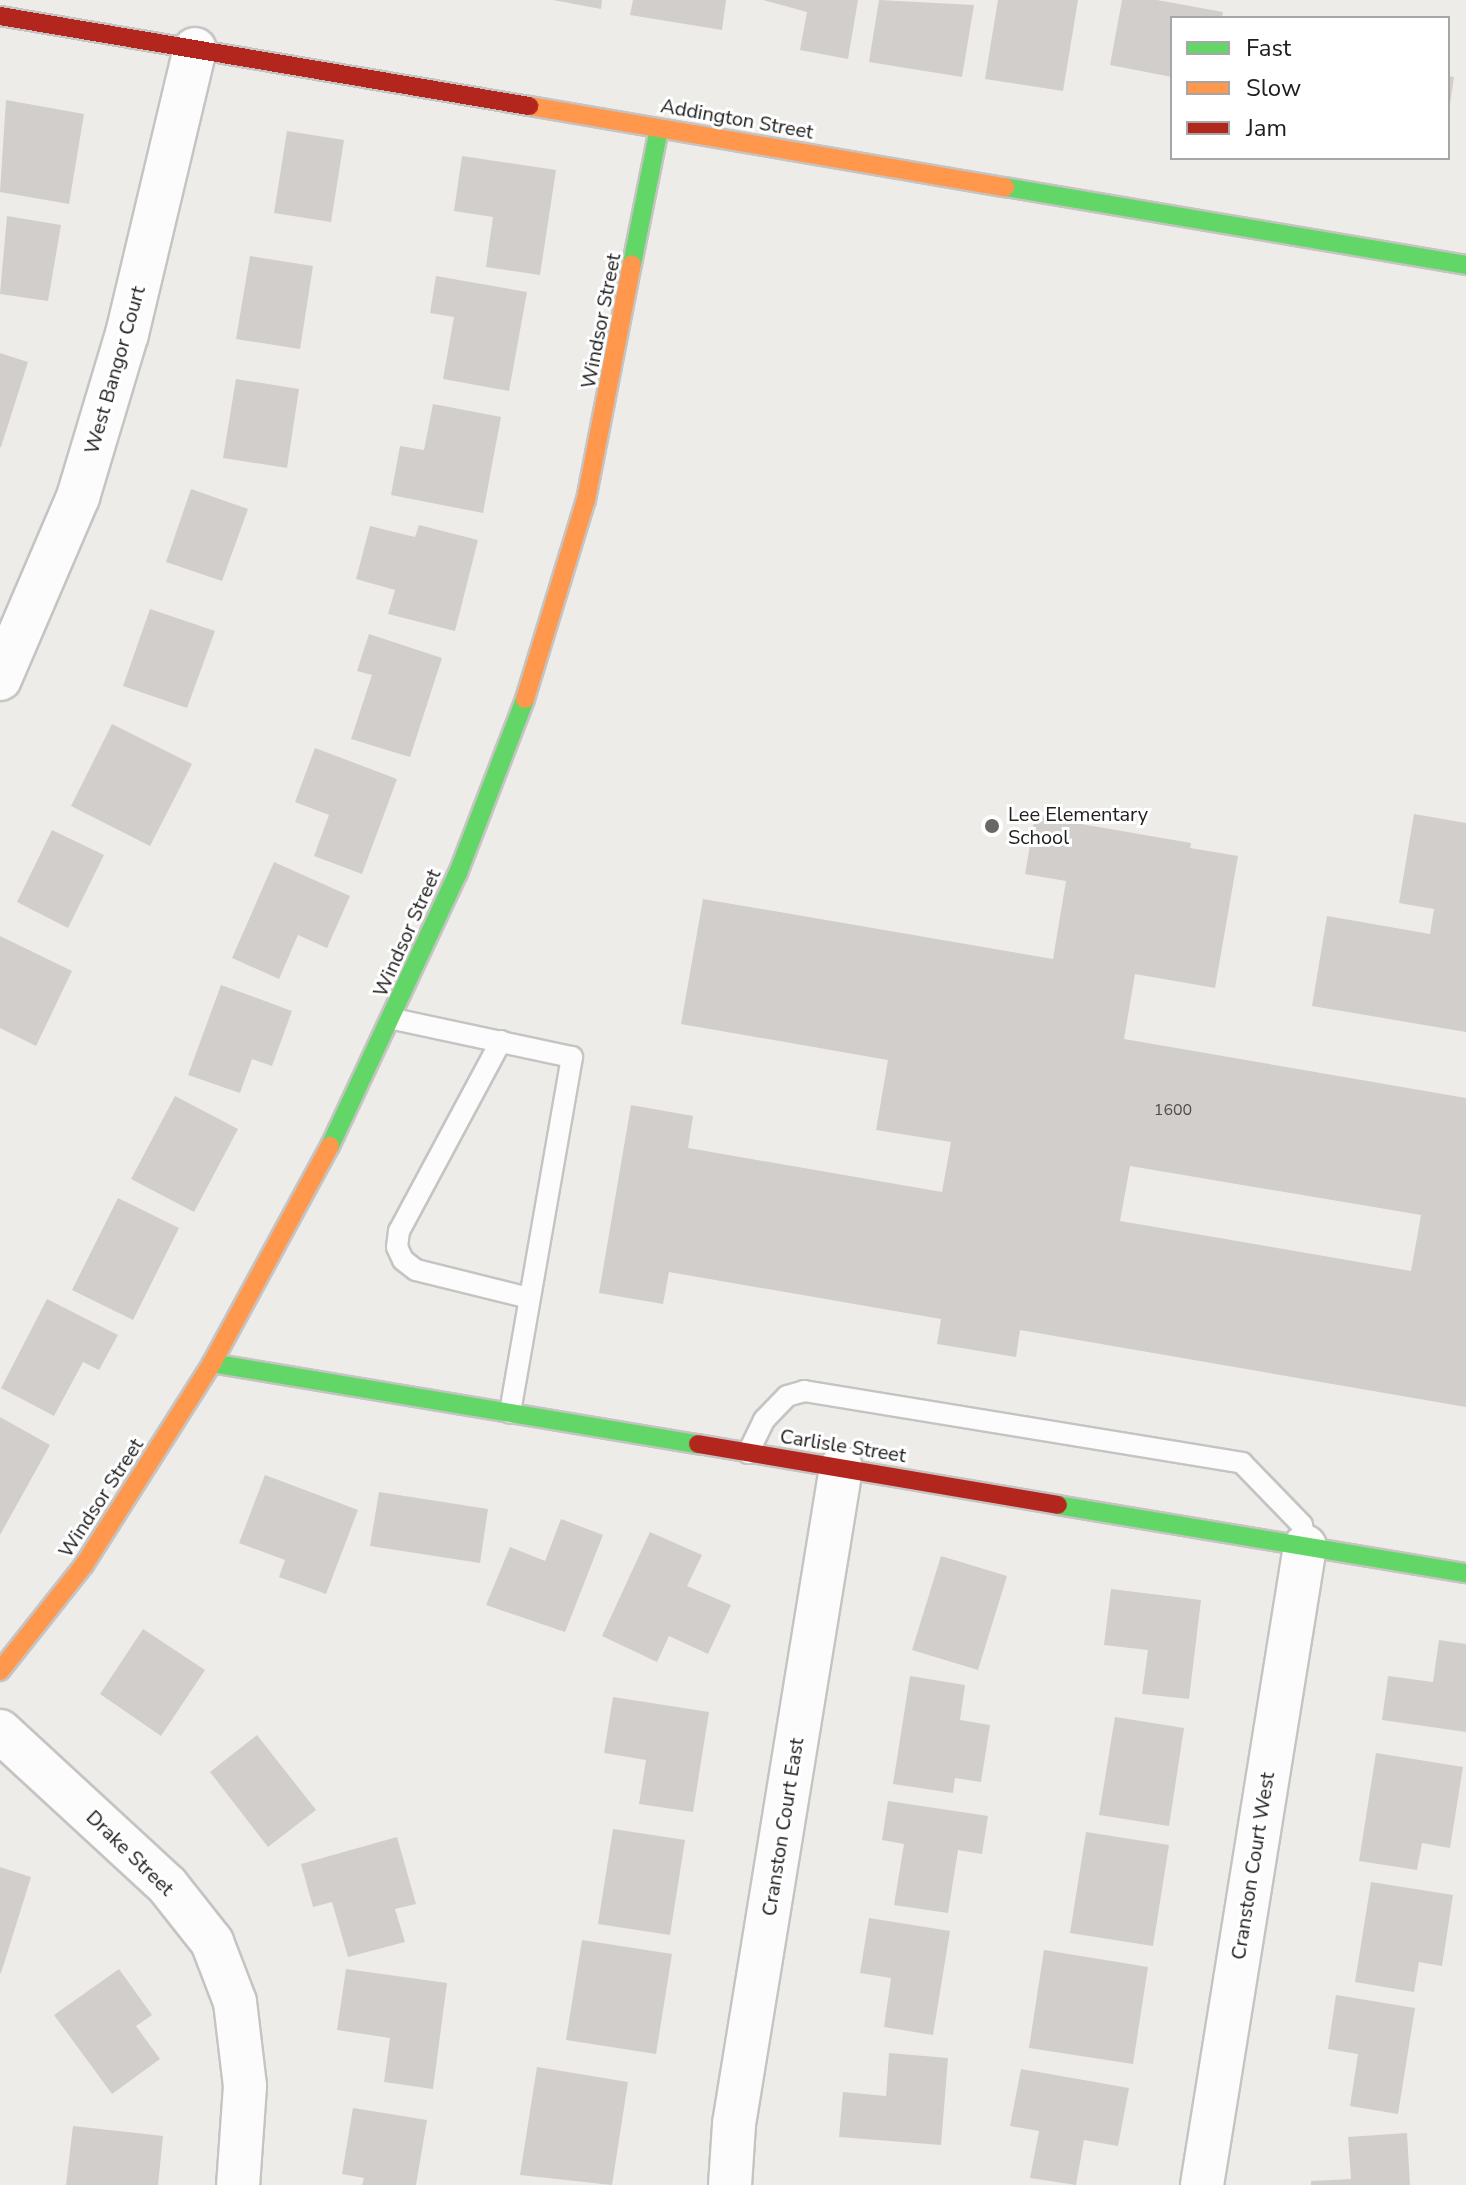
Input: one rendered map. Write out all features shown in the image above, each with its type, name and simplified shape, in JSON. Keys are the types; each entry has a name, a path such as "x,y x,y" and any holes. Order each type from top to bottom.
{"street":[{"name":"Addington Street","path":"0,16 1466,265"},
{"name":"West Bangor Court","path":"0,679 78,497 127,334 195,49"},
{"name":"Windsor Street","path":"0,1671 84,1565 212,1363 295,1216 394,1019 463,860 550,624 613,381 659,129"},
{"name":"Carlisle Street","path":"212,1363 1466,1573"},
{"name":"Cranston Court East","path":"730,2185 737,2109 841,1468"},
{"name":"Cranston Court West","path":"1202,2185 1305,1546"},
{"name":"Drake Street","path":"0,1731 167,1885 212,1942 235,2002 245,2086 238,2185"}],"lane":[{"path":"394,1019 572,1057 510,1413"},
{"path":"501,1041 399,1231 397,1247 403,1260 416,1270 529,1298"},
{"path":"748,1453 764,1420 787,1396 804,1391 1242,1463 1302,1525 1305,1546"}],"building":[{"path":"553,0 602,0 601,9"},
{"path":"633,0 726,0 722,30 630,15"},
{"path":"763,0 858,0 848,59 800,50 807,12"},
{"path":"879,0 974,5 962,77 869,62"},
{"path":"998,0 1078,0 1063,91 985,79"},
{"path":"1122,0 1157,0 1223,12 1222,16 1170,16 1170,77 1110,65"},
{"path":"1450,76 1454,77 1450,104"},
{"path":"6,100 84,114 69,204 0,192"},
{"path":"287,131 344,140 331,222 274,213"},
{"path":"462,156 556,170 540,275 486,267 493,217 454,211"},
{"path":"7,216 61,225 48,301 0,294"},
{"path":"250,256 313,266 300,349 236,339"},
{"path":"436,276 527,292 509,391 443,379 454,317 430,313"},
{"path":"0,353 28,362 1,447 0,447"},
{"path":"236,379 299,389 287,468 223,458"},
{"path":"433,404 501,417 483,513 391,495 400,446 424,450"},
{"path":"191,489 248,509 222,581 166,562"},
{"path":"419,525 478,540 455,631 388,614 395,590 356,579 370,526 415,537"},
{"path":"150,609 215,631 187,708 123,686"},
{"path":"369,634 442,658 410,757 351,739 372,675 357,671"},
{"path":"112,724 192,764 150,846 71,806"},
{"path":"315,748 397,779 362,874 314,856 329,815 295,802"},
{"path":"1414,814 1466,823 1466,1032 1312,1006 1327,916 1430,934 1434,909 1399,903"},
{"path":"1035,816 1191,843 1190,848 1238,856 1215,988 1135,974 1124,1039 1466,1098 1466,1407 1020,1330 1016,1357 937,1344 941,1319 669,1272 663,1304 599,1293 631,1105 693,1116 688,1148 942,1192 951,1142 876,1130 888,1060 681,1024 703,899 1053,959 1066,881 1025,874","holes":["1130,1166 1421,1215 1411,1271 1120,1221"]},
{"path":"52,830 104,855 68,928 17,902"},
{"path":"274,862 350,896 327,948 298,935 279,979 232,958"},
{"path":"0,936 72,971 36,1046 0,1028"},
{"path":"221,985 292,1011 272,1066 252,1059 240,1093 188,1075"},
{"path":"175,1096 238,1129 194,1212 131,1179"},
{"path":"118,1198 179,1228 133,1320 72,1290"},
{"path":"47,1299 118,1335 99,1370 83,1362 54,1416 1,1388"},
{"path":"0,1417 50,1445 0,1535"},
{"path":"265,1475 358,1510 326,1594 279,1577 285,1560 239,1543"},
{"path":"379,1492 488,1509 480,1563 370,1546"},
{"path":"561,1519 603,1535 565,1632 486,1605 510,1547 545,1561"},
{"path":"650,1532 702,1555 687,1586 731,1605 708,1654 669,1636 657,1662 602,1636"},
{"path":"941,1556 1007,1576 978,1670 912,1650"},
{"path":"1111,1589 1201,1600 1189,1699 1142,1694 1148,1650 1104,1645"},
{"path":"143,1629 205,1670 161,1736 100,1694"},
{"path":"1439,1640 1466,1644 1466,1732 1382,1720 1388,1676 1433,1682"},
{"path":"910,1676 965,1685 960,1720 990,1725 981,1782 955,1778 953,1793 893,1784"},
{"path":"613,1697 709,1712 693,1812 639,1804 646,1760 604,1753"},
{"path":"1115,1717 1184,1728 1169,1826 1099,1815"},
{"path":"257,1735 316,1810 268,1847 210,1772"},
{"path":"1376,1753 1463,1767 1450,1848 1422,1843 1417,1870 1359,1861"},
{"path":"888,1801 988,1816 982,1854 958,1850 948,1913 894,1905 904,1844 882,1840"},
{"path":"613,1829 685,1840 670,1935 598,1924"},
{"path":"1086,1832 1169,1845 1153,1946 1070,1933"},
{"path":"397,1837 416,1904 395,1909 405,1942 348,1957 332,1902 313,1907 301,1864"},
{"path":"0,1867 31,1877 1,1973 0,1973"},
{"path":"1371,1882 1453,1895 1442,1966 1419,1962 1414,1992 1355,1982"},
{"path":"869,1918 950,1931 933,2035 884,2027 891,1978 860,1973"},
{"path":"582,1940 672,1954 656,2054 566,2040"},
{"path":"1044,1950 1148,1967 1133,2064 1029,2048"},
{"path":"119,1969 152,2015 136,2026 160,2059 112,2094 54,2015"},
{"path":"346,1969 447,1983 433,2089 384,2082 390,2038 337,2030"},
{"path":"1336,1995 1415,2008 1398,2114 1350,2106 1358,2054 1328,2049"},
{"path":"889,2053 948,2058 941,2145 839,2137 843,2092 886,2096"},
{"path":"537,2067 628,2082 612,2185 520,2175"},
{"path":"1021,2069 1129,2088 1118,2146 1084,2140 1076,2185 1030,2178 1039,2131 1010,2126"},
{"path":"353,2108 427,2120 416,2185 362,2185 364,2178 342,2174"},
{"path":"73,2126 163,2136 158,2185 66,2185"},
{"path":"1407,2133 1410,2185 1311,2185 1311,2181 1351,2179 1348,2137"}],"traffic: fast":[{"path":"632,264 659,129"},
{"path":"1005,187 1466,265"},
{"path":"330,1146 458,873 525,699"},
{"path":"212,1363 698,1444"},
{"path":"1058,1505 1466,1573"}],"traffic: slow":[{"path":"529,106 1005,187"},
{"path":"525,699 586,500 632,264"},
{"path":"0,1671 84,1565 212,1363 330,1146"}],"traffic: jam":[{"path":"0,16 529,106"},
{"path":"698,1444 1058,1505"}],"place":[{"name":"Lee Elementary School","path":"992,826"}]}
